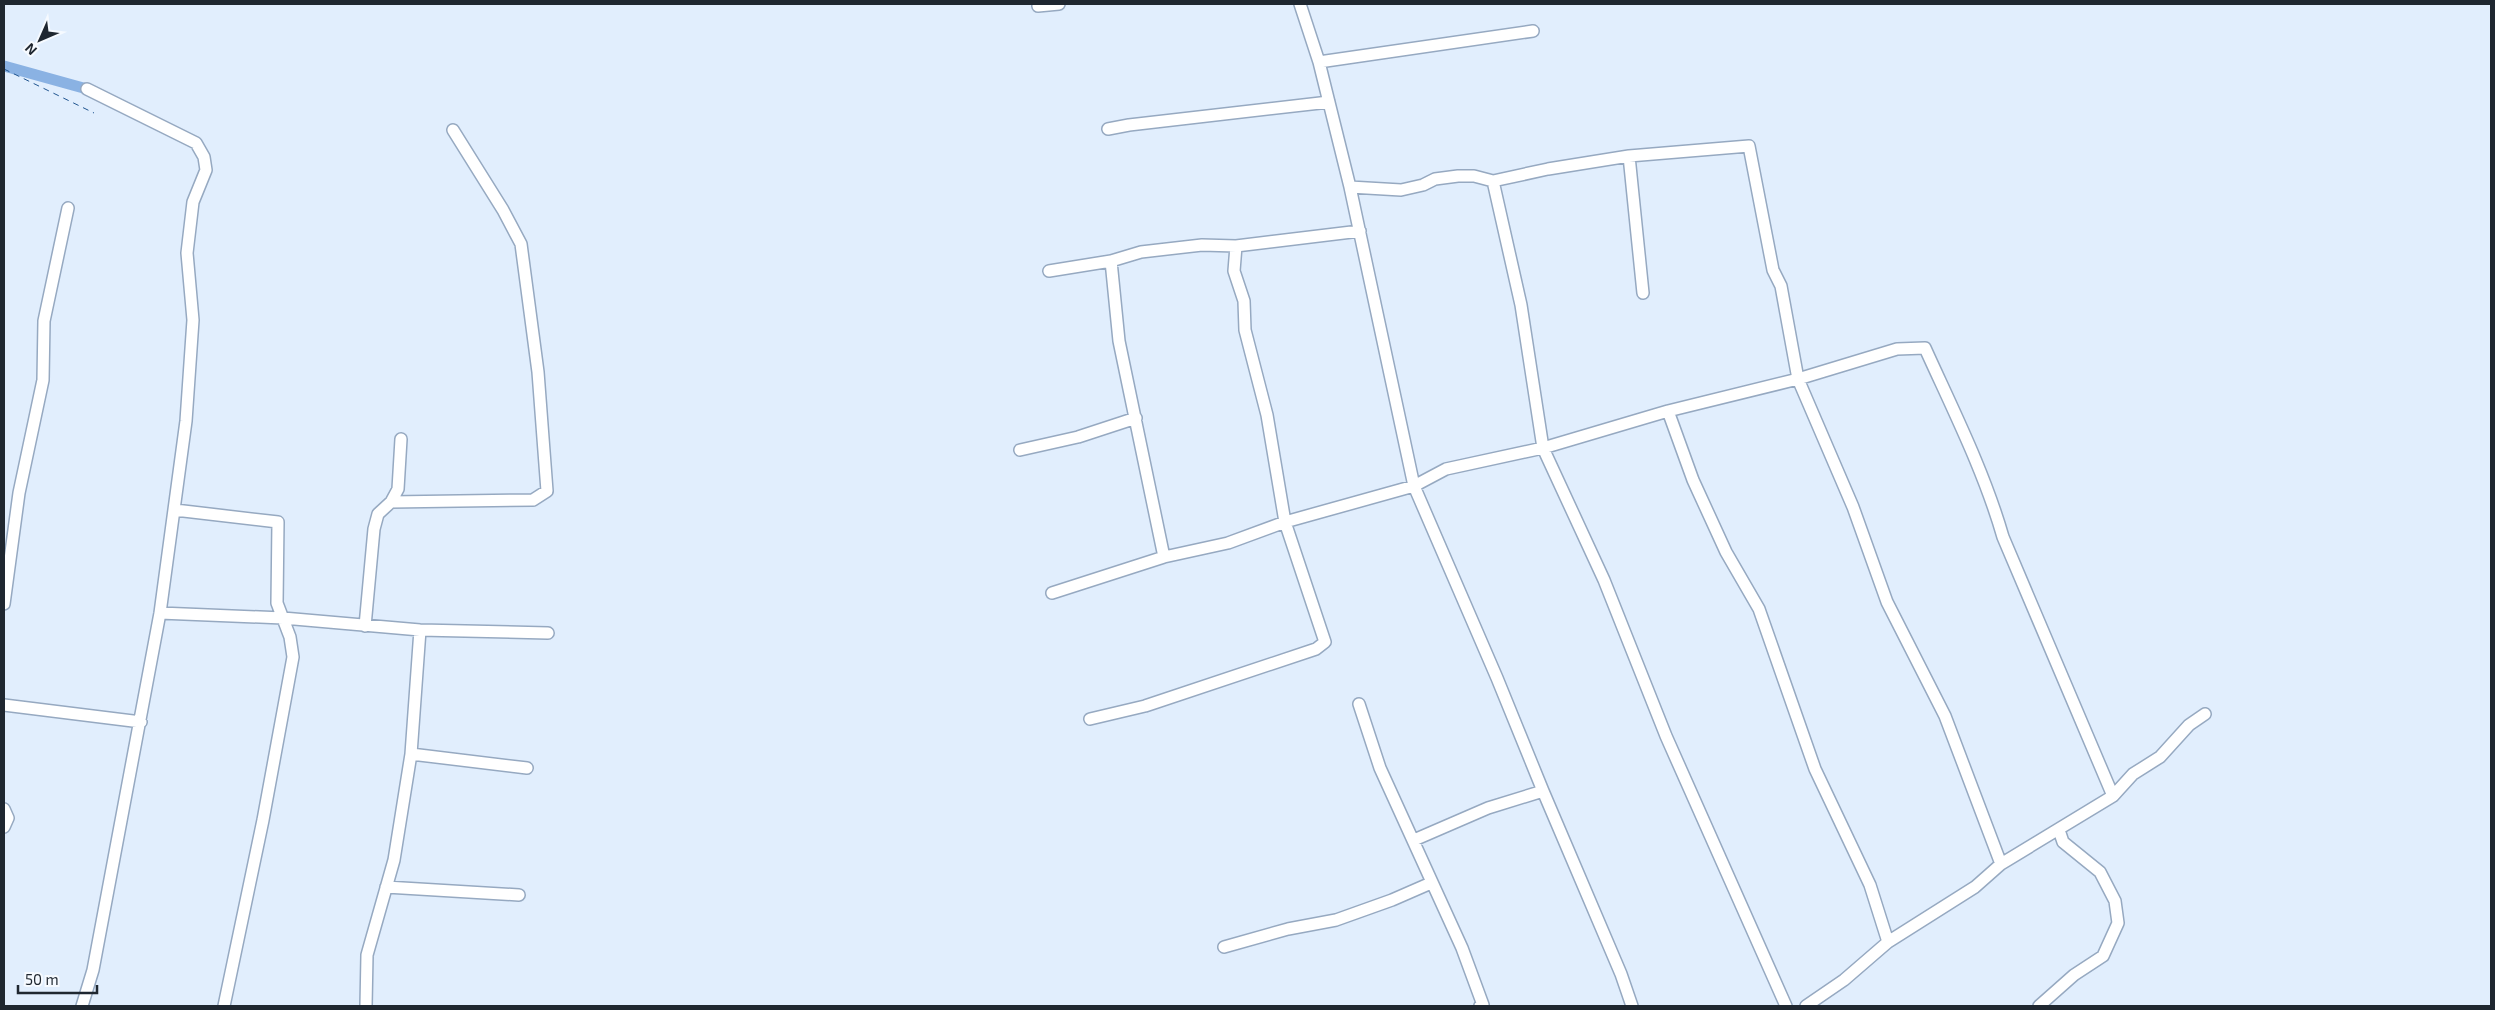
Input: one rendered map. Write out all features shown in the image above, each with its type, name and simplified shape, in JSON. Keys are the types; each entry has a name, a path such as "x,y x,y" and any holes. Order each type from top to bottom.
{"street":[{"path":"1038,6 1059,4"},
{"path":"1300,4 1319,62 1350,187 1414,486 1497,678 1543,792 1621,974 1632,1006"},
{"path":"1319,62 1533,31"},
{"path":"82,1006 93,970 160,613 186,421 193,320 186,253 194,202 205,176 204,157 196,143 87,90"},
{"path":"1108,130 1129,125 1329,102"},
{"path":"391,502 533,500 548,492 538,372 521,244 503,210 453,130"},
{"path":"1350,187 1401,190 1423,185 1435,179 1458,176 1474,176 1493,181 1548,169 1629,156 1749,146 1774,270 1781,286 1798,379 1854,507 1888,602 1945,716 2001,864"},
{"path":"1629,156 1643,293"},
{"path":"1493,181 1521,305 1543,448 1604,580 1666,736 1786,1006"},
{"path":"4,604 19,493 43,380 44,321 68,208"},
{"path":"1049,271 1111,261 1141,252 1193,246 1236,246 1360,231"},
{"path":"1090,719 1145,706 1316,649 1325,642 1284,522 1267,415 1245,330 1244,301 1234,271 1236,246"},
{"path":"1111,261 1118,341 1136,418 1164,557"},
{"path":"1052,593 1164,557 1228,543 1284,522 1414,486 1446,469 1543,448 1668,411 1798,379 1897,349 1925,348 1978,466 1991,497 2003,537 2113,796"},
{"path":"1668,411 1694,480 1722,543 1759,609 1815,769 1870,885 1888,942"},
{"path":"1020,450 1078,437 1136,418"},
{"path":"364,626 374,529 378,514 391,502 398,489 400,439"},
{"path":"175,510 278,522 278,604 290,638 293,657 263,820 224,1006"},
{"path":"160,613 283,618 420,630 548,633"},
{"path":"366,1006 368,955 394,860 411,754 420,630"},
{"path":"1359,704 1380,768 1462,948 1483,1005 1480,1006"},
{"path":"4,705 141,722"},
{"path":"1806,1006 1844,980 1888,942 1975,887 2001,864 2113,796 2133,774 2160,757 2189,725 2205,714"},
{"path":"411,754 527,768"},
{"path":"1414,840 1488,808 1543,792"},
{"path":"4,809 8,818 4,827"},
{"path":"2039,1006 2074,975 2103,956 2118,923 2115,901 2100,872 2063,842 2059,830"},
{"path":"1224,947 1288,929 1336,920 1392,900 1431,883"},
{"path":"386,888 519,895"}],"waterway":[{"path":"4,66 87,89"}],"ferry route":[{"path":"4,69 94,113"}]}
